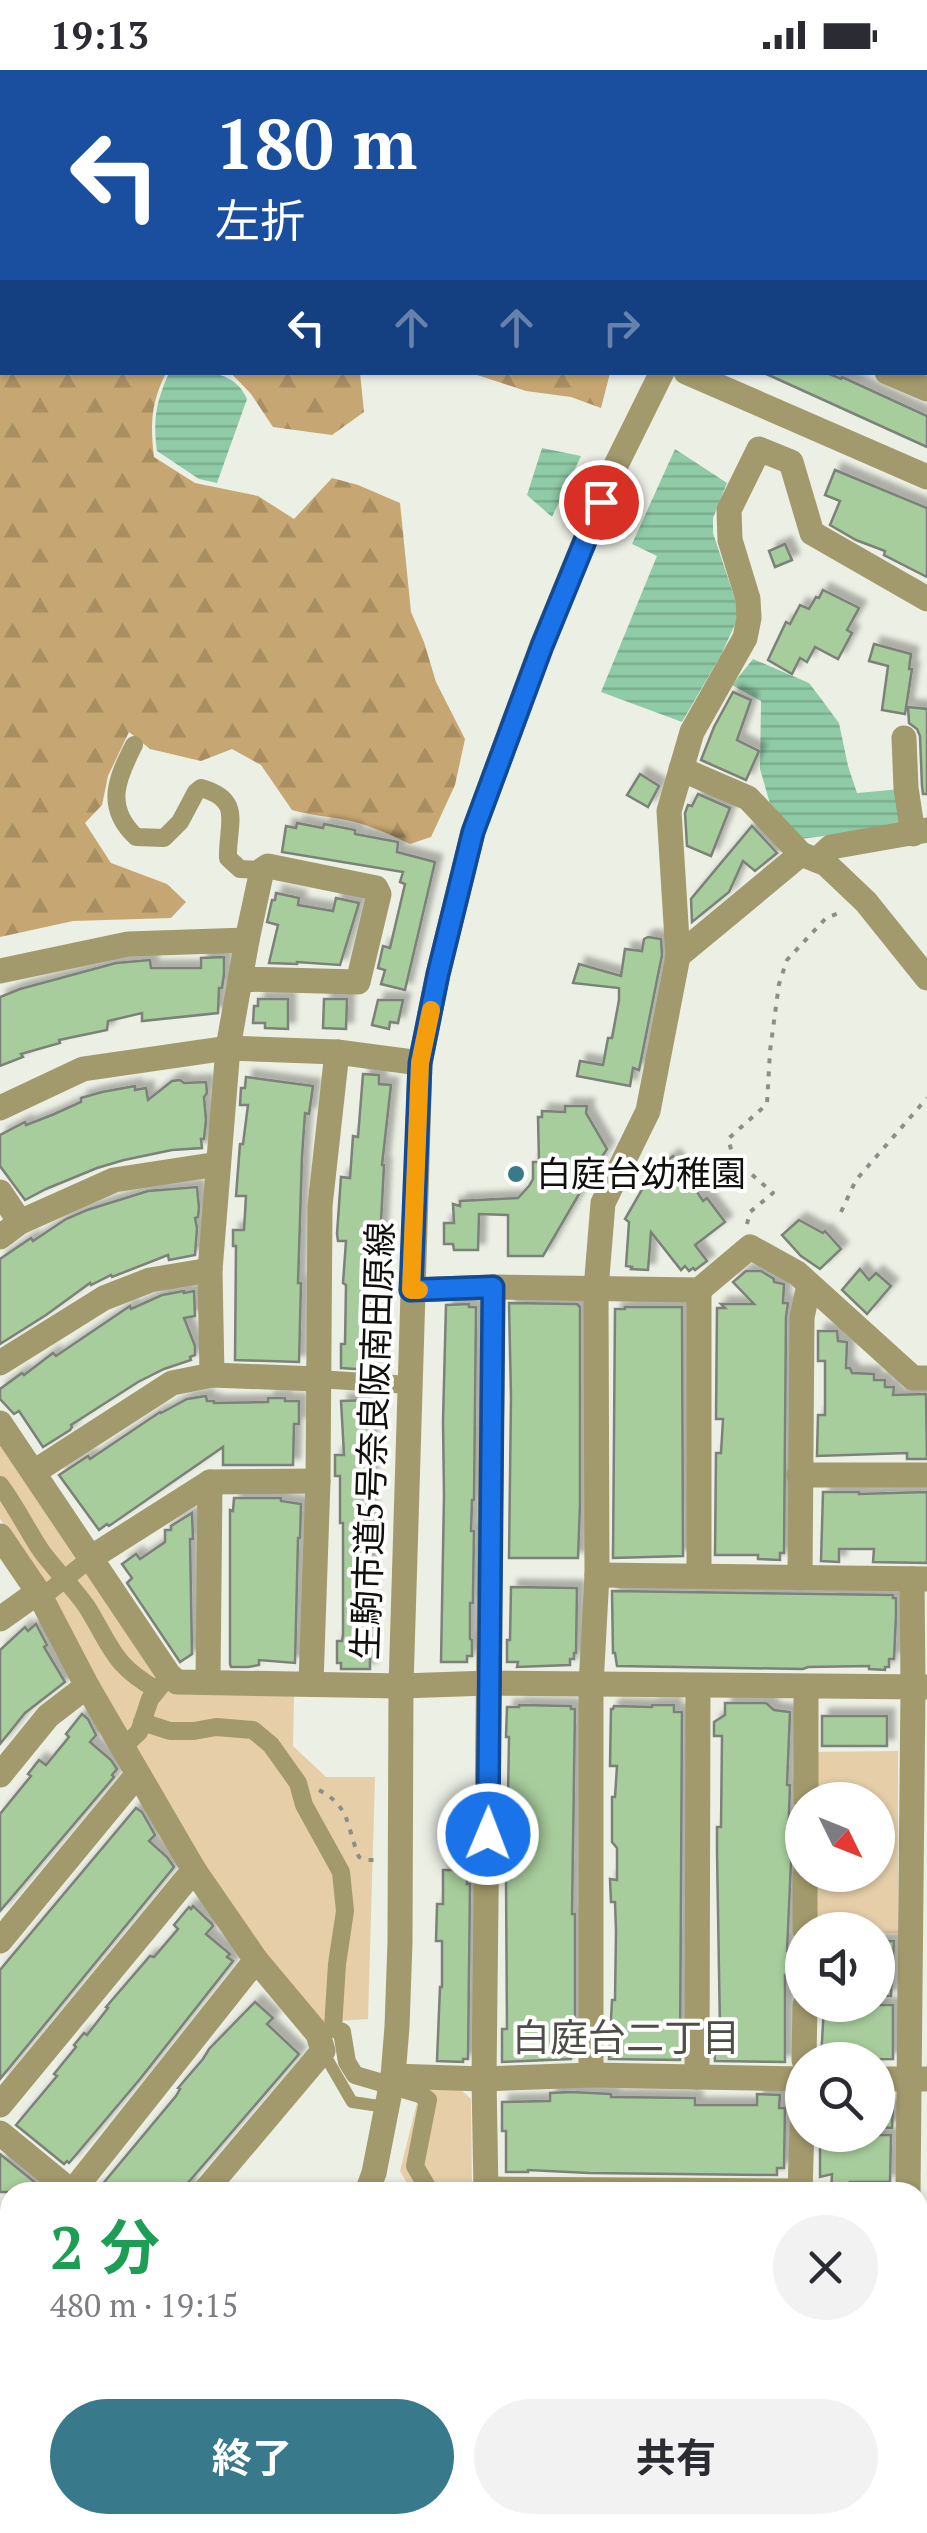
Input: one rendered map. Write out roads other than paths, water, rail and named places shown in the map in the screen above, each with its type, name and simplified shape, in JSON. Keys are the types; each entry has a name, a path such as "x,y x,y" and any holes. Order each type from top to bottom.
{"street":[{"name":"生駒市道5号奈良阪南田原線","path":"371,2182 393,2076 400,1942 400,1686 420,1063 473,832 608,484 661,375"},
{"path":"693,375 927,478"},
{"path":"894,375 927,389"},
{"path":"591,2075 596,1289 603,1203 648,1111 678,956 669,811 692,732 745,638 748,599 730,540 729,510 775,412"},
{"path":"759,449 791,462 812,533 927,599"},
{"path":"678,956 809,857 831,847 920,832 906,788 904,738"},
{"path":"134,745 118,779 116,796 124,826 136,838 164,838 180,822 201,788 216,792 227,801 232,815 228,858 240,869 262,870 268,866 376,888 380,894 358,982 241,980"},
{"path":"681,768 748,798 809,857 826,864 866,902 927,978"},
{"path":"212,1376 210,1270 228,1048 262,870"},
{"path":"0,971 128,944 247,940"},
{"path":"0,1108 83,1069 228,1048 337,1052 420,1063"},
{"path":"311,1683 318,1481 320,1206 337,1052"},
{"path":"0,1192 10,1230 114,1180 218,1164"},
{"path":"411,1290 699,1290 750,1248 797,1273 914,1378 927,1378"},
{"path":"0,1363 104,1298 150,1280 210,1270"},
{"path":"800,1578 802,1318 809,1285"},
{"path":"485,2182 493,1287"},
{"path":"699,1290 699,1575"},
{"path":"34,1472 172,1382 212,1376 410,1384"},
{"path":"0,1423 92,1558 163,1683"},
{"path":"800,1475 927,1475"},
{"path":"0,1619 210,1482 318,1481"},
{"path":"208,1681 210,1482"},
{"path":"0,1485 25,1527 85,1604 112,1653 136,1679 163,1683 400,1686 490,1683 920,1687"},
{"path":"0,1536 39,1595 194,1870 256,1960 329,2036 355,2075 420,2094 428,2100 415,2166 424,2182"},
{"path":"597,1575 919,1579 918,2079 909,2182"},
{"path":"122,1748 139,1732 150,1698 163,1683"},
{"path":"0,1775 48,1716 87,1686"},
{"path":"697,2076 698,1686"},
{"path":"806,1687 806,1782"},
{"path":"142,1722 170,1731 216,1727 253,1730 271,1745 298,1783 304,1805 341,1872 345,1911 329,2036 212,2182"},
{"path":"0,1940 137,1774"},
{"path":"0,2104 194,1870"},
{"path":"80,2182 256,1960"},
{"path":"393,2076 785,2079"},
{"path":"0,2133 60,2182"},
{"path":"800,2182 801,2152"}],"lane":[{"path":"329,2036 352,2102 386,2107"}],"place":[{"name":"白庭台幼稚園","path":"516,1174"}],"district":[{"name":"白庭台二丁目","path":"626,2038"}]}
